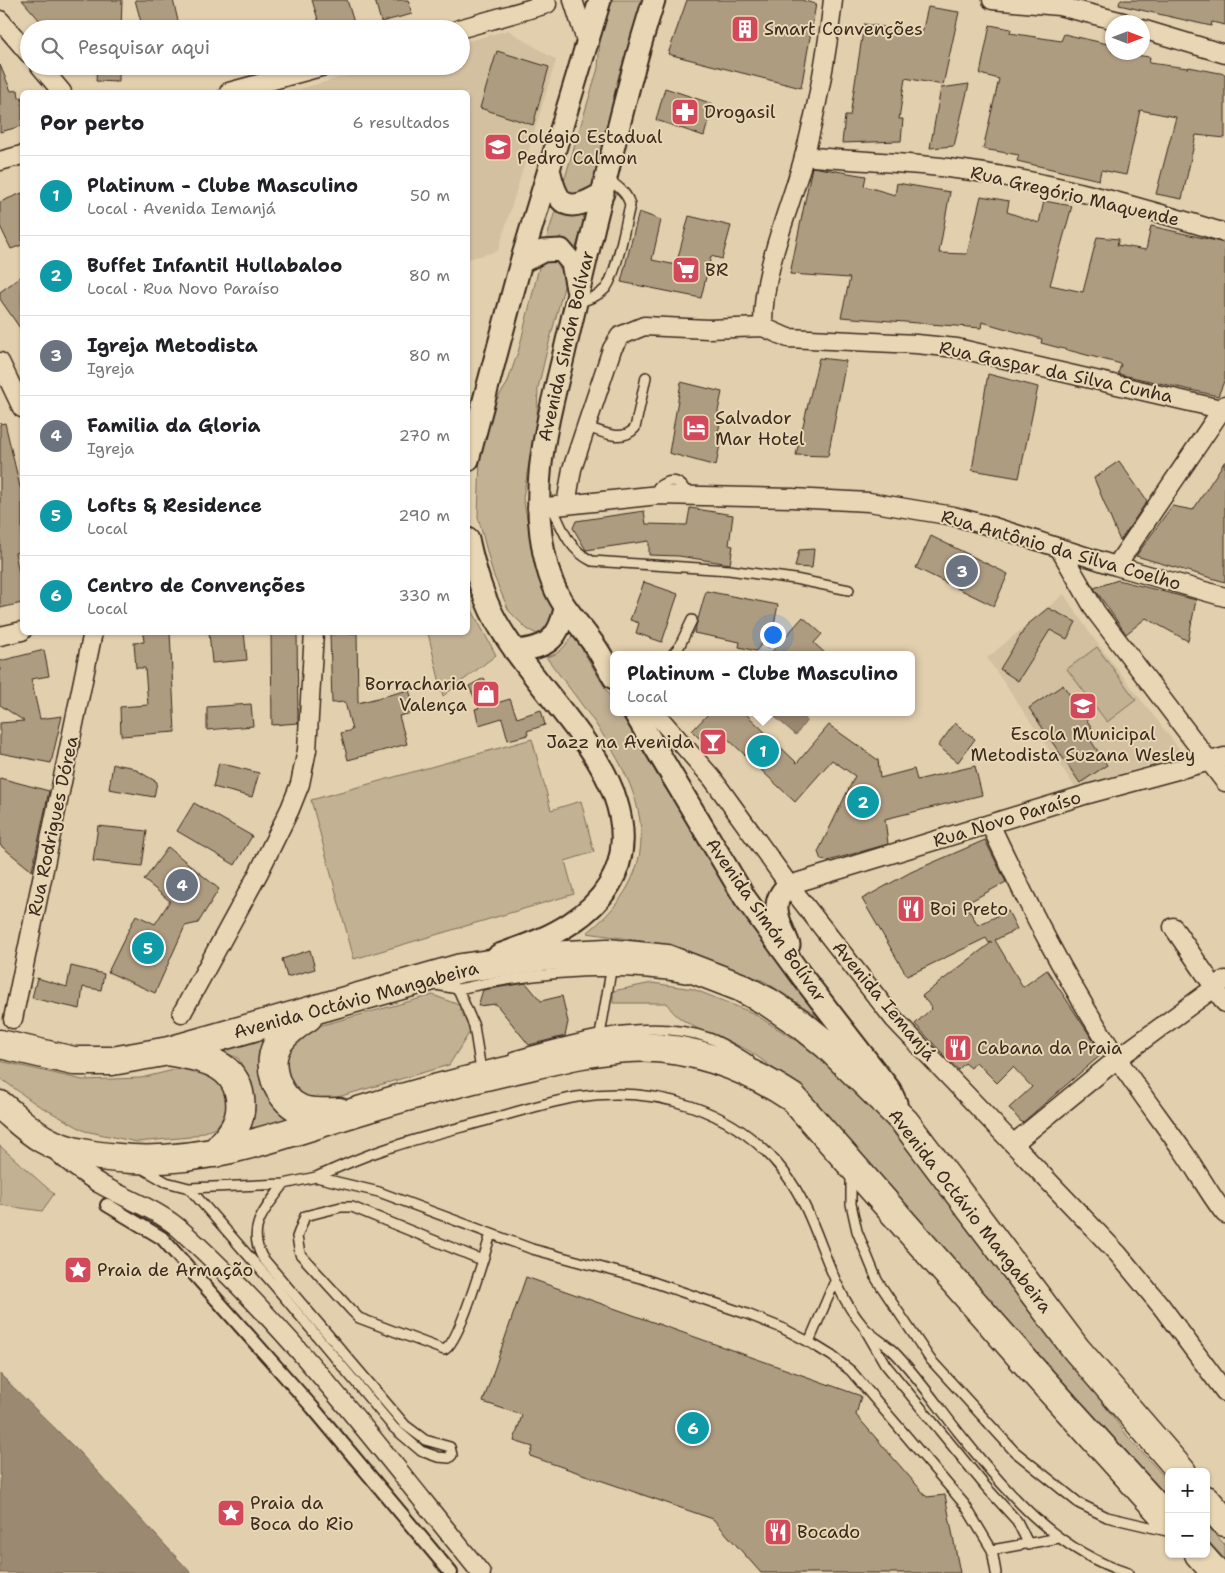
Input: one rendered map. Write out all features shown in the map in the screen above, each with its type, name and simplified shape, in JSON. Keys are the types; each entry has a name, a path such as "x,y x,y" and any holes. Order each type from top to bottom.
{"main road":[{"name":"Avenida Octávio Mangabeira","path":"0,1044 15,1049 74,1061 112,1061 169,1051 420,981 459,978 548,956 607,953 667,959 740,987 768,1002 801,1024 828,1046 905,1122 1076,1349 1179,1468"},
{"path":"320,1009 291,1028 278,1044 272,1062 276,1085 288,1100 301,1110 355,1113"},
{"path":"0,1105 43,1139 80,1152 124,1158 182,1158 215,1154 448,1084 584,1053 629,1048 664,1049 696,1054 736,1066 763,1078 793,1098 851,1161 1037,1375 1165,1517"},
{"path":"169,1051 216,1063 228,1072 239,1088 240,1107 236,1126 215,1154"},
{"path":"1210,1505 1225,1522"},
{"path":"1203,1558 1216,1573"}],"street":[{"path":"573,0 587,44"},
{"path":"470,453 521,262 600,0"},
{"name":"Avenida Simón Bolívar","path":"610,671 595,646 565,609 547,567 552,506 539,473 544,436 576,297 636,53 654,0"},
{"path":"763,327 762,300 804,156 826,64 833,0"},
{"path":"992,0 1058,6 1105,18"},
{"path":"470,26 547,4"},
{"path":"0,20 20,43"},
{"path":"1150,31 1225,54"},
{"path":"48,75 60,90"},
{"path":"236,90 291,75"},
{"path":"0,161 20,156"},
{"name":"Rua Gregório Maquende","path":"804,156 947,167 991,174 1143,208 1225,233"},
{"path":"549,169 553,186 560,200 569,205 577,206 586,203 604,186"},
{"path":"521,262 543,251 561,250 572,263 576,297"},
{"name":"Rua Gaspar da Silva Cunha","path":"552,506 572,469 612,349 620,336 644,326 708,329 763,327 788,338 957,348 1224,408"},
{"path":"0,362 20,404"},
{"path":"1116,566 1224,408"},
{"name":"Rua Antônio da Silva Coelho","path":"552,506 657,495 792,498 878,504 953,516 1225,597"},
{"path":"1058,548 1096,612 1218,759 1225,782"},
{"path":"459,978 572,923 591,908 601,896 616,870 621,855 623,828 621,814 609,782 589,746 515,651 489,607 470,552"},
{"path":"515,651 534,649 552,639 562,621 565,609"},
{"path":"0,636 20,631"},
{"name":"Rua Rodrigues Dórea","path":"13,1019 92,635"},
{"path":"182,1012 263,865 300,784 307,750 314,635"},
{"path":"595,646 610,663"},
{"name":"Avenida Simón Bolívar","path":"636,716 724,864 804,979 890,1090 905,1122"},
{"name":"Avenida Iemanjá","path":"658,716 712,778 789,885 894,1019 1118,1254 1161,1306 1225,1392"},
{"name":"Rua Novo Paraíso","path":"789,885 990,824 1218,759"},
{"path":"990,824 1048,943 1117,1059 1187,1156 1210,1196 1225,1214"},
{"path":"789,885 778,896 777,912 804,979"},
{"path":"1013,1144 1117,1059 1221,991 1173,927"},
{"path":"43,1139 68,1163 100,1184 180,1228 222,1267 346,1406 481,1573"},
{"path":"107,1205 162,1238 313,1408 450,1573"}],"lane":[{"path":"576,297 594,297 605,289 611,278 628,214 630,205 628,197 604,186"},
{"path":"587,427 617,436 630,434 635,428 646,378"},
{"path":"552,506 567,540 584,557 592,561 729,570 795,579 849,590"},
{"path":"676,651 692,620"},
{"path":"600,1035 611,971"},
{"path":"448,1084 484,1063 459,978 611,971 659,974 740,987"},
{"path":"504,1058 600,1035 644,1029 668,1029 709,1038 760,1066 793,1098"},
{"path":"124,1158 158,1178 189,1188 284,1184 316,1176 380,1151 540,1105 595,1096 644,1095 665,1098 704,1110 739,1130 769,1154 800,1196 814,1224 835,1281 885,1364 986,1487 1017,1520 1029,1545"},
{"path":"851,1161 851,1204 857,1230 877,1280 930,1359 1014,1451 1080,1504 1107,1517 1165,1530"},
{"path":"316,1176 379,1192 532,1249 674,1289 782,1328 809,1342 832,1356 851,1371 965,1505 992,1550 996,1573"},
{"path":"189,1188 274,1285 394,1428 421,1451 438,1457 450,1458 452,1454 450,1447 425,1440 405,1425 262,1257 256,1245 256,1227 284,1184"},
{"path":"482,1260 352,1208 341,1207 305,1216 297,1237 300,1254 359,1318 444,1350 450,1348 459,1330 491,1234"},
{"path":"809,1342 835,1281"},
{"path":"863,1327 895,1352 995,1478 1030,1515 1059,1538 1095,1559 1128,1573"},
{"path":"986,1487 995,1478"},
{"path":"1008,1510 1019,1503"},
{"path":"992,1550 1029,1545 1059,1538"}],"shaded area":[{"path":"612,0 641,0 630,47 619,74 591,200 568,272 546,354 538,388 537,416 523,498 534,553 557,612 546,632 537,634 527,629 509,611 493,574 478,517 480,457 491,408 507,384 519,349 543,251 598,68 600,38"},
{"name":"Colégio Estadual Pedro Calmon","path":"508,30 556,60 498,251 470,258 470,90 296,90 349,75 470,75 470,41"},
{"name":"Escola Municipal Metodista Suzana Wesley","path":"1064,594 1091,635 1184,755 1075,787 987,658"},
{"path":"470,607 496,655 443,696 428,635 470,635"},
{"path":"573,634 610,696 610,716 622,716 663,785 821,1018 764,981 670,945 587,933 620,899 637,864 641,829 633,794 617,759 596,724 546,657 559,652"},
{"path":"1097,647 1136,700 1107,722 1067,669"},
{"path":"802,716 807,720 796,735 775,717"},
{"path":"532,739 551,810 581,801 594,852 565,861 574,894 354,959 311,800"},
{"path":"652,983 693,989 753,1013 819,1055 863,1097 944,1193 1129,1438 1165,1478 1165,1494 796,1086 749,1051 681,1019 672,1011 667,1003 613,1003 613,991"},
{"path":"433,995 464,1007 471,1030 449,1065 331,1099 314,1101 287,1088 285,1053 298,1035 315,1027"},
{"path":"273,1033 261,1054 259,1074 264,1092 269,1100 291,1120 246,1130 255,1110 252,1084 238,1058 215,1049"},
{"path":"0,1061 83,1080 141,1078 190,1066 208,1070 225,1085 229,1108 216,1128 190,1137 137,1142 85,1131 36,1104 0,1078"},
{"path":"0,1146 54,1194 42,1211 0,1205"},
{"path":"0,1374 79,1452 191,1573 0,1573"},
{"path":"1210,1528 1225,1545 1225,1559 1210,1543"}],"building":[{"path":"22,0 122,0 121,20 39,20"},
{"path":"135,0 173,0 178,20 141,20"},
{"path":"312,0 347,0 353,20 318,20"},
{"path":"375,0 408,0 412,14 389,20 380,20"},
{"name":"Smart Convenções","path":"687,0 801,0 816,4 801,88 668,54"},
{"path":"1120,0 1225,0 1225,25 1212,22 1211,26 1119,5"},
{"path":"928,7 959,12 943,85 905,78 899,119 903,119 901,141 842,143 845,116 850,116 864,24 922,33"},
{"path":"990,25 1011,29 1010,33 1061,41 1064,34 1105,43 1105,60 1150,60 1149,63 1189,67 1225,74 1225,138 1196,135 1182,199 1156,194 1176,117 1140,110 1126,175 1101,170 1099,180 1017,161 1019,155 983,149 999,79 980,74"},
{"path":"497,51 549,67 533,125 480,108"},
{"path":"0,65 11,91 18,90 20,98 20,127 0,132"},
{"path":"96,75 119,75 119,82 96,81"},
{"path":"969,84 954,146 930,148 941,88"},
{"name":"Drogasil","path":"665,88 713,104 704,136 656,120"},
{"path":"812,167 866,176 864,186 895,195 897,183 950,192 939,253 967,254 981,196 1009,201 1007,212 1039,223 1044,201 1072,206 1050,285 1083,292 1097,237 1119,239 1117,245 1146,250 1151,226 1225,243 1225,379 1218,396 1118,374 1121,364 1041,343 1042,339 982,322 981,328 841,317 850,278 790,274"},
{"path":"20,194 20,246 11,249 0,226 0,202"},
{"name":"BR","path":"639,212 661,220 652,260 676,265 689,216 731,226 722,259 711,256 701,298 621,282"},
{"path":"20,277 20,328 0,299 0,292"},
{"path":"819,358 846,361 828,456 796,455"},
{"path":"988,374 1038,387 1019,478 972,470"},
{"name":"Salvador Mar Hotel","path":"681,382 722,392 717,416 721,418 717,438 720,444 716,466 669,453"},
{"path":"5,423 20,487 20,552 15,553 20,578 20,603 0,608 0,424"},
{"path":"1119,461 1147,501 1120,541 1094,478"},
{"path":"1225,461 1225,582 1136,556 1172,506 1193,510"},
{"path":"690,508 733,515 729,545 733,546 730,564 679,556 649,555 649,541 586,550 573,528 576,521 644,511 646,524 687,525"},
{"path":"931,536 1008,574 994,606 916,568"},
{"path":"814,549 812,568 795,567 799,550"},
{"path":"1118,580 1196,600 1188,641 1146,618 1126,634 1094,588"},
{"path":"644,582 678,594 662,642 636,633 639,623 630,620"},
{"path":"706,591 778,605 769,648 763,642 756,651 739,647 740,642 694,633"},
{"path":"1048,608 1076,622 1067,639 1050,630 1018,681 1000,669 1027,625"},
{"path":"803,617 822,634 814,643 823,651 773,651"},
{"path":"143,635 170,635 175,732 121,736 120,707 148,705 145,668 136,668 134,643 144,642"},
{"path":"209,635 244,635 247,660 212,663"},
{"path":"271,635 297,635 298,723 272,725"},
{"path":"330,635 357,635 358,703 409,690 416,712 399,716 407,744 348,760 341,733 352,730 345,702 332,703"},
{"path":"44,650 49,676 31,679 40,719 62,716 51,763 0,753 0,723 24,721 0,705 0,661"},
{"path":"484,678 497,703 510,699 517,718 541,710 545,725 527,731 528,735 508,740 502,718 479,725 475,709 479,708 469,686"},
{"path":"1063,685 1092,728 1085,732 1107,765 1080,783 1029,708"},
{"path":"251,704 253,726 207,730 207,707"},
{"path":"706,716 748,716 797,763 829,725 878,760 880,778 914,769 917,780 975,766 982,795 885,819 888,844 828,861 821,860 818,852 855,776 832,760 795,802 727,738 714,753 692,731"},
{"path":"955,723 975,739 958,762 938,746"},
{"path":"219,763 259,773 252,797 213,787"},
{"path":"113,764 131,767 157,782 154,797 109,789"},
{"path":"0,778 49,791 32,871 0,845"},
{"path":"194,803 252,836 235,865 177,831"},
{"path":"98,826 147,831 142,866 93,861"},
{"path":"985,840 1006,882 965,904 978,925 1008,911 1017,929 995,940 1023,987 1047,970 1102,1054 1022,1123 1009,1108 1032,1087 1013,1067 997,1083 976,1062 971,1068 965,1063 958,1070 915,1024 932,1008 922,996 992,942 989,943 986,938 907,976 862,899 911,872"},
{"path":"168,847 219,889 198,923 185,926 155,993 108,972 136,915 155,924 170,901 144,880"},
{"path":"310,950 315,969 287,977 282,959"},
{"path":"71,966 104,974 101,990 83,987 80,1009 32,998 37,978 67,987"},
{"path":"526,983 541,1001 562,996 568,1022 565,1036 529,1045 496,1004 478,1006 483,990"},
{"path":"526,1277 861,1396 856,1415 927,1497 945,1495 960,1573 761,1573 713,1519 530,1456 533,1447 514,1441 522,1415 483,1402"}],"place":[{"name":"Smart Convenções","path":"745,29"},
{"name":"Drogasil","path":"685,112"},
{"name":"Colégio Estadual Pedro Calmon","path":"498,147"},
{"name":"BR","path":"686,270"},
{"name":"Salvador Mar Hotel","path":"696,428"},
{"name":"Igreja Metodista","path":"962,571"},
{"name":"Borracharia Valença","path":"486,694"},
{"name":"Escola Municipal Metodista Suzana Wesley","path":"1083,706"},
{"name":"Jazz na Avenida","path":"713,742"},
{"name":"Platinum - Clube Masculino","path":"763,751"},
{"name":"Buffet Infantil Hullabaloo","path":"863,802"},
{"name":"Familia da Gloria","path":"182,885"},
{"name":"Boi Preto","path":"911,909"},
{"name":"Lofts & Residence","path":"148,948"},
{"name":"Cabana da Praia","path":"958,1048"},
{"name":"Praia de Armação","path":"78,1270"},
{"name":"Centro de Convenções","path":"693,1428"},
{"name":"Praia da Boca do Rio","path":"231,1513"},
{"name":"Bocado","path":"778,1532"}]}
